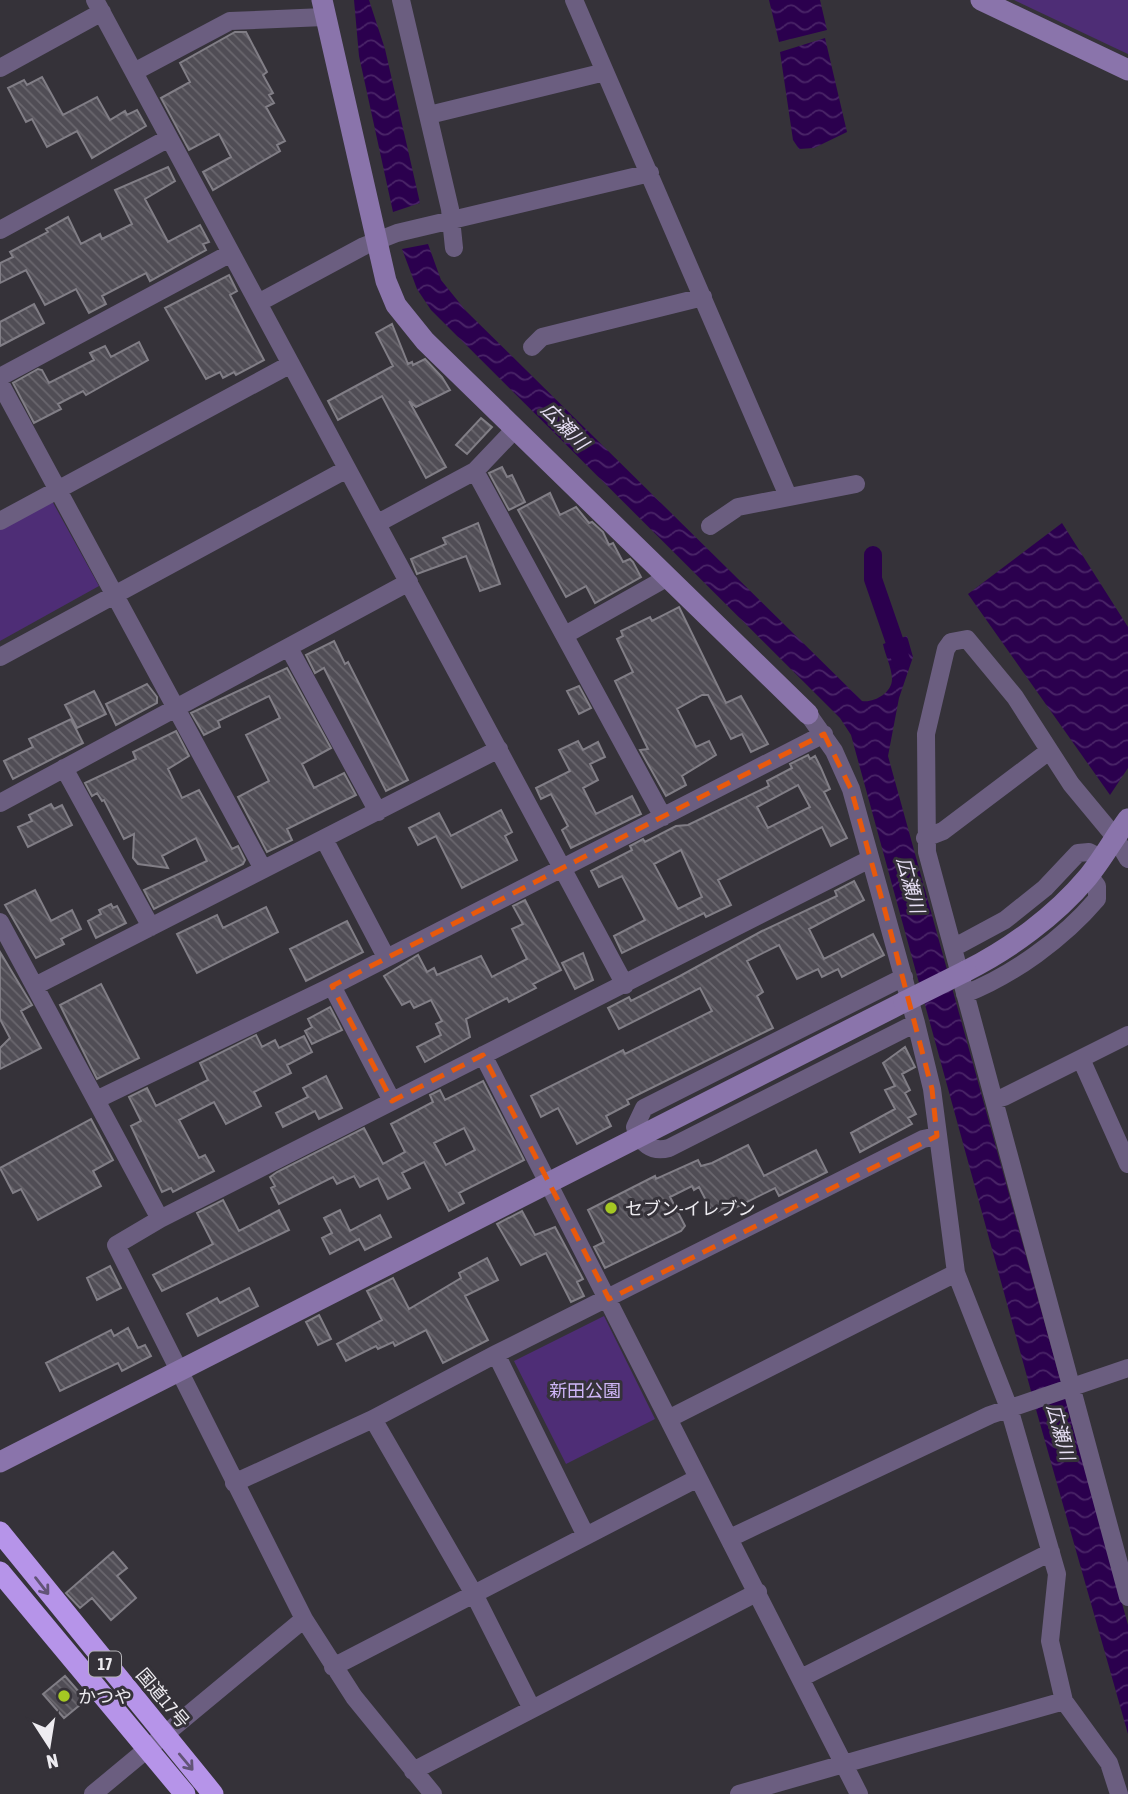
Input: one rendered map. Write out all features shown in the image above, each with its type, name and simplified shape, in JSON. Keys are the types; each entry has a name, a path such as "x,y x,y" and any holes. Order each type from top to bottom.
{"highway":[{"name":"国道17号","path":"0,1532 213,1794"},
{"name":"17","path":"0,1572 185,1794"}],"street":[{"path":"401,0 429,115 454,248"},
{"path":"574,0 788,496"},
{"path":"981,0 1128,70"},
{"path":"0,68 99,6 565,868 625,985"},
{"path":"134,72 230,21 323,8 390,295 408,323 808,714 824,734 851,789 916,1023 932,1089 957,1273 1009,1408 1051,1552 1057,1581 1050,1641 1063,1701 1109,1763 1119,1794"},
{"path":"429,115 606,72"},
{"path":"0,230 169,138"},
{"path":"258,303 376,241 650,173"},
{"path":"0,377 231,253"},
{"path":"532,346 542,337 703,297"},
{"path":"0,520 291,363"},
{"path":"0,383 263,869"},
{"path":"378,523 475,471 515,429"},
{"path":"0,657 347,469"},
{"path":"475,471 663,817"},
{"path":"710,526 738,507 856,484"},
{"path":"565,635 668,577"},
{"path":"0,803 409,582"},
{"path":"1128,859 1115,837 1049,751 1015,696 967,639 951,642 946,649 926,734 925,838 1068,1389 1128,1597"},
{"path":"289,648 377,812"},
{"path":"96,1100 332,986 824,734"},
{"path":"35,986 499,750"},
{"path":"925,838 943,831 1049,751"},
{"path":"64,768 151,927"},
{"path":"0,1462 966,971 1021,937 1095,866 1128,819"},
{"path":"324,839 386,957"},
{"path":"953,948 1005,920 1062,871 1073,857 1083,851 1095,866 1098,895 1094,903 1037,953 1000,977 965,994"},
{"path":"433,1794 369,1718 333,1667 304,1619 116,1245 160,1219 870,859"},
{"path":"0,922 160,1219"},
{"path":"904,976 663,1098 640,1112 635,1127 638,1137 650,1148 660,1151 916,1023"},
{"path":"332,986 392,1101"},
{"path":"994,1100 1128,1035"},
{"path":"483,1055 859,1794"},
{"path":"1081,1059 1128,1164"},
{"path":"234,1483 373,1419 496,1353 609,1300 923,1139 937,1136"},
{"path":"670,1418 957,1273"},
{"path":"496,1353 586,1536"},
{"path":"730,1538 1009,1408 1128,1368"},
{"path":"373,1419 474,1594 532,1709"},
{"path":"333,1667 698,1478"},
{"path":"801,1678 1051,1552"},
{"path":"413,1771 758,1592"},
{"path":"93,1794 304,1619"},
{"path":"739,1794 1063,1701"}],"highlighted area":[{"path":"824,734 851,789 932,1089 937,1136 609,1299 483,1055 392,1101 332,986"}],"green space":[{"path":"1014,0 1128,0 1128,54 1113,47"},
{"path":"51,499 99,586 0,641 0,527"},
{"name":"新田公園","path":"604,1316 655,1419 566,1464 514,1361"}],"water":[{"path":"354,0 369,0 385,49 420,203 393,212 359,56"},
{"path":"769,0 820,0 827,30 779,42"},
{"path":"825,38 847,132 814,148 799,149 793,140 780,52"},
{"name":"広瀬川","path":"428,244 441,280 466,311 862,701 882,696 889,689 891,670 883,644 907,636 913,657 899,698 888,756 1128,1625 1128,1734 851,735 840,718 431,310 417,289 402,249"},
{"path":"1062,523 1128,627 1128,768 1110,795 968,594"}],"building":[{"path":"235,32 246,32 267,72 263,75 273,93 269,95 274,103 266,107 285,141 277,145 280,151 213,190 203,172 231,157 219,134 189,150 161,98 190,82 180,63"},
{"path":"42,77 63,115 97,97 110,120 125,111 127,115 137,110 146,126 92,158 77,131 47,147 32,119 26,122 8,88 24,80 27,85"},
{"path":"168,167 175,181 145,199 168,242 200,225 209,242 203,244 206,250 150,281 146,273 102,296 106,304 89,313 76,289 45,305 26,270 0,283 0,263 13,257 10,252 48,232 46,229 68,217 81,244 100,234 102,239 132,224 115,190"},
{"path":"229,275 237,291 230,295 264,360 236,375 234,372 223,378 220,372 206,379 165,308"},
{"path":"34,304 44,323 0,346 0,322"},
{"path":"392,324 408,364 412,362 413,365 425,359 450,390 416,407 409,401 446,467 426,478 382,396 338,420 328,401 393,366 376,333"},
{"path":"139,342 148,360 86,395 83,391 58,404 61,409 34,423 13,383 38,369 42,370 49,383 94,360 90,353 105,346 111,357"},
{"path":"481,418 492,427 467,454 456,445"},
{"path":"502,467 507,477 512,475 525,502 509,510 489,473"},
{"path":"550,493 560,515 576,507 589,523 592,522 603,532 609,545 613,543 623,562 630,559 633,562 641,577 595,603 586,586 566,597 518,510"},
{"path":"478,523 500,584 480,591 466,556 417,574 411,559 446,544 443,538"},
{"path":"679,607 726,703 741,696 768,744 751,752 742,734 731,739 708,695 702,695 677,709 696,747 709,741 716,755 682,776 686,785 666,796 640,750 648,749 615,681 633,672 617,639 623,636 621,631 650,617 652,621"},
{"path":"334,641 345,664 348,662 408,780 386,791 324,668 315,673 306,655"},
{"path":"287,668 331,748 302,764 314,788 344,773 356,795 287,829 292,840 267,852 238,797 269,781 246,735 280,718 269,696 218,721 220,727 204,735 191,713"},
{"path":"147,684 157,697 157,703 116,725 106,704"},
{"path":"579,686 591,708 579,714 567,691"},
{"path":"94,691 106,714 77,728 65,705"},
{"path":"71,719 83,743 13,779 4,761 33,747 29,739"},
{"path":"176,731 189,756 168,769 182,798 199,790 232,849 238,846 245,860 243,864 154,909 144,890 207,861 196,838 162,856 168,868 138,864 133,858 134,834 124,839 104,800 102,801 97,793 92,796 85,783 136,759 133,752"},
{"path":"578,741 583,750 598,742 605,757 590,764 598,780 583,788 596,814 632,796 641,814 571,848 562,830 568,826 551,794 541,799 536,788 570,771 559,750"},
{"path":"808,755 810,759 815,756 830,789 824,792 847,838 831,846 822,827 718,880 731,905 706,917 704,913 622,953 614,936 645,920 622,876 599,887 591,871 632,850 630,846 643,839 645,842 676,826 688,825 769,786 767,781 792,768 790,764","holes":["798,785 810,807 768,828 757,807","681,850 702,897 678,909 654,864"]},
{"path":"51,804 54,809 62,805 72,825 28,847 18,827 32,821 29,815"},
{"path":"501,810 512,832 505,836 517,860 462,888 436,836 418,845 409,828 439,813 451,836"},
{"path":"854,881 864,900 809,929 824,959 873,934 884,955 842,977 838,969 822,977 818,969 797,979 779,945 747,961 763,992 757,996 773,1028 627,1100 629,1104 606,1116 611,1126 577,1144 558,1108 541,1117 531,1096 623,1050 625,1054 712,1011 700,988 619,1029 608,1008 629,997 631,1001 762,931 837,896 835,891"},
{"path":"35,890 51,921 72,910 81,929 61,939 64,944 36,958 5,905"},
{"path":"525,900 561,970 533,984 536,988 509,1002 507,998 466,1019 470,1037 425,1062 417,1047 441,1035 436,1024 442,1021 431,1000 414,1008 410,1001 402,1005 384,976 418,955 427,972 434,968 437,975 481,956 492,977 527,959 512,929 523,924 513,906"},
{"path":"111,904 113,908 117,906 126,923 96,938 88,921 101,914 99,910"},
{"path":"266,907 278,932 197,973 177,934 217,915 223,928"},
{"path":"347,921 363,952 306,981 290,949"},
{"path":"0,952 32,1005 21,1011 41,1048 0,1069 0,1048 10,1038 0,1019"},
{"path":"583,953 593,980 575,989 562,963"},
{"path":"101,984 139,1058 97,1079 60,1005"},
{"path":"330,1007 342,1030 312,1044 305,1031 312,1027 308,1019"},
{"path":"256,1035 262,1047 275,1040 279,1048 304,1036 312,1052 287,1065 291,1073 254,1092 261,1106 226,1124 214,1102 179,1120 199,1158 205,1155 214,1171 173,1192 171,1188 162,1192 131,1126 141,1121 129,1097 147,1088 156,1106 208,1080 200,1063"},
{"path":"905,1047 915,1067 902,1074 910,1090 905,1093 916,1114 908,1118 912,1124 860,1152 851,1133 895,1109 885,1090 895,1086 883,1063"},
{"path":"326,1076 342,1108 319,1119 315,1111 283,1127 276,1113 308,1097 303,1088"},
{"path":"483,1081 524,1160 459,1193 464,1203 449,1211 424,1162 402,1173 410,1188 388,1199 378,1178 360,1187 354,1176 337,1184 333,1177 279,1204 271,1188 275,1186 270,1177 277,1172 364,1128 383,1164 405,1152 391,1124 433,1102 430,1095 440,1090 445,1100","holes":["464,1128 475,1150 446,1165 434,1143"]},
{"path":"91,1119 113,1160 93,1171 101,1186 38,1220 21,1189 13,1193 0,1168"},
{"path":"748,1145 764,1176 816,1150 827,1172 779,1196 775,1188 735,1208 733,1204 713,1214 699,1187 694,1190 692,1186 670,1197 685,1226 681,1231 605,1268 594,1247 604,1242 588,1210 655,1176 656,1179 698,1160 701,1166 712,1163"},
{"path":"223,1200 239,1231 279,1210 289,1230 162,1291 153,1275 213,1244 197,1213"},
{"path":"340,1210 350,1231 380,1215 391,1237 365,1250 359,1239 330,1254 322,1238 332,1233 324,1218"},
{"path":"522,1211 535,1235 555,1227 583,1279 577,1282 584,1296 571,1302 546,1253 521,1265 497,1224"},
{"path":"487,1258 498,1280 465,1296 488,1340 443,1363 426,1330 395,1346 393,1342 378,1349 376,1346 346,1361 337,1344 382,1320 367,1291 393,1278 409,1309 461,1278 459,1273"},
{"path":"110,1266 121,1288 97,1300 87,1278"},
{"path":"249,1288 258,1306 198,1336 187,1314 217,1298 220,1303"},
{"path":"319,1315 331,1339 318,1345 306,1322"},
{"path":"128,1328 138,1348 145,1345 151,1356 122,1371 118,1363 60,1391 46,1363 111,1330 114,1336"},
{"path":"113,1552 127,1568 117,1576 136,1598 111,1620 92,1598 80,1608 66,1593"},
{"path":"65,1676 86,1700 64,1718 43,1694"}],"waterway":[{"path":"873,555 873,579 901,660"}],"place":[{"name":"セブン-イレブン","path":"611,1208"},
{"name":"かつや","path":"64,1696"}]}
